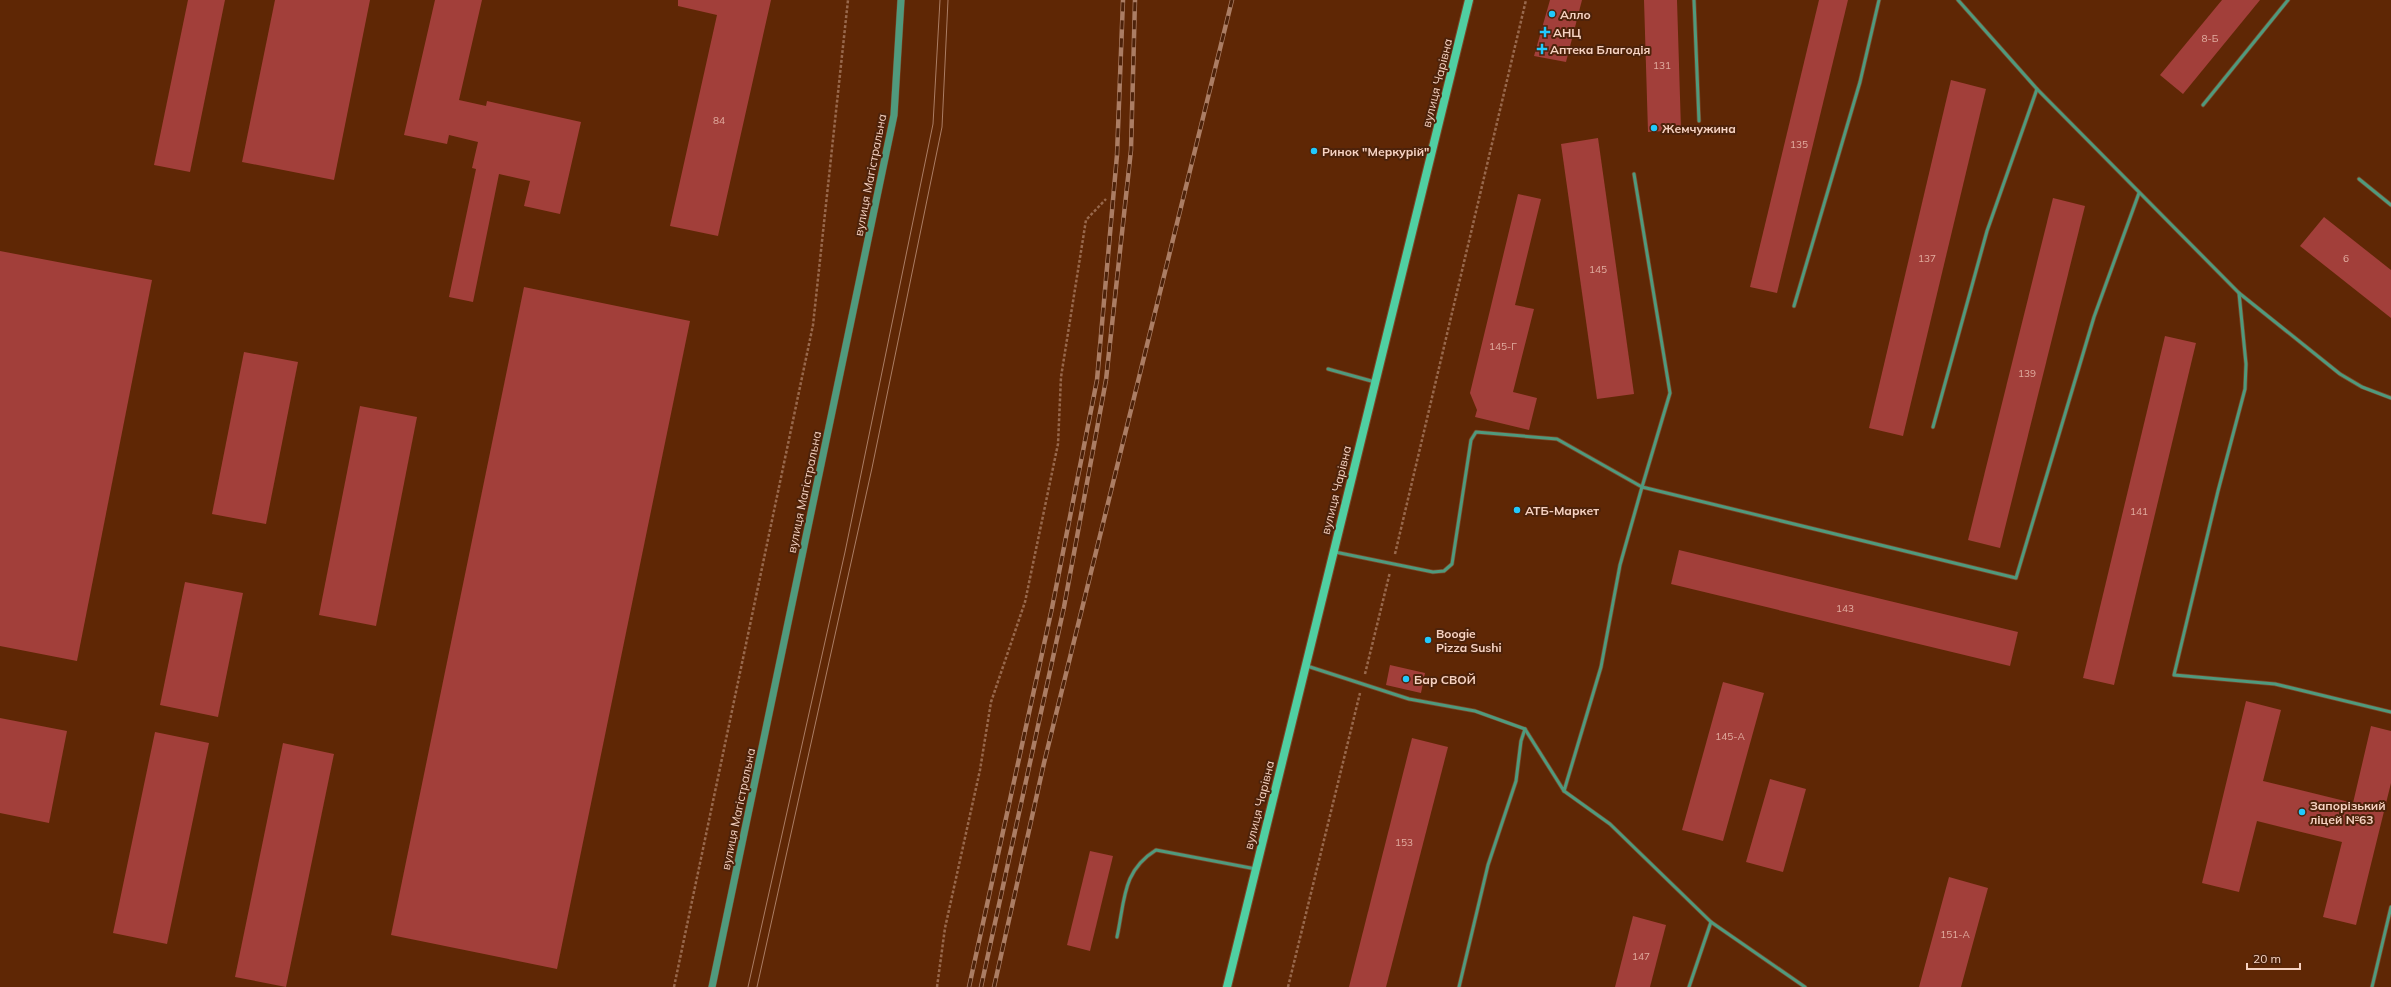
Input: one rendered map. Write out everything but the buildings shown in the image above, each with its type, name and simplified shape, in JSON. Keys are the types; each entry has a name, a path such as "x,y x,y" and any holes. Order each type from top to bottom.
{"main road":[{"name":"вулиця Чарівна","path":"1227,987 1469,0"}],"street":[{"name":"вулиця Магістральна","path":"712,987 894,115 901,0"}],"lane":[{"path":"1694,0 1699,121"},
{"path":"1794,306 1860,82 1879,0"},
{"path":"1958,0 2037,89 2239,293 2340,374 2362,387 2391,398"},
{"path":"2203,105 2288,0"},
{"path":"1933,427 1987,231 2037,89"},
{"path":"1564,792 1602,667 1620,565 1670,393 1634,174"},
{"path":"2359,179 2391,205"},
{"path":"1333,552 1433,572 1444,571 1452,564 1471,440 1476,432 1557,439 1642,487 2016,578 2094,317 2139,193"},
{"path":"2239,293 2246,364 2245,389 2218,491 2174,675 2275,684 2391,712"},
{"path":"1328,368 1375,382"},
{"path":"1306,665 1409,699 1476,711 1525,730 1564,792 1610,824 1711,922 1805,987"},
{"path":"1459,987 1488,865 1516,781 1521,741 1525,730"},
{"path":"1117,937 1130,874 1142,859 1156,850 1256,869"},
{"path":"2372,987 2391,907"},
{"path":"1689,987 1711,922"}],"path":[{"path":"674,987 813,325 848,0"},
{"path":"1288,987 1392,564 1526,0"},
{"path":"937,987 945,928 980,770 991,702 1024,602 1058,444 1062,377 1086,220 1106,199"}],"tram line":[{"path":"748,987 845,552 933,124 940,0"},
{"path":"757,987 872,468 942,127 948,0"}],"railway":[{"path":"969,987 1052,608 1097,380 1117,155 1123,0"},
{"path":"981,987 1064,607 1106,380 1131,150 1135,0"},
{"path":"994,987 1044,763 1232,0"}],"place":[{"name":"Алло","path":"1552,14"},
{"name":"АНЦ","path":"1545,32"},
{"name":"Аптека Благодія","path":"1542,49"},
{"name":"Жемчужина","path":"1654,128"},
{"name":"Ринок \"Меркурій\"","path":"1314,151"},
{"name":"АТБ-Маркет","path":"1517,510"},
{"name":"Boogie Pizza Sushi","path":"1428,640"},
{"name":"Бар СВОЙ","path":"1406,679"},
{"name":"Запорізький ліцей №63","path":"2302,812"}]}
